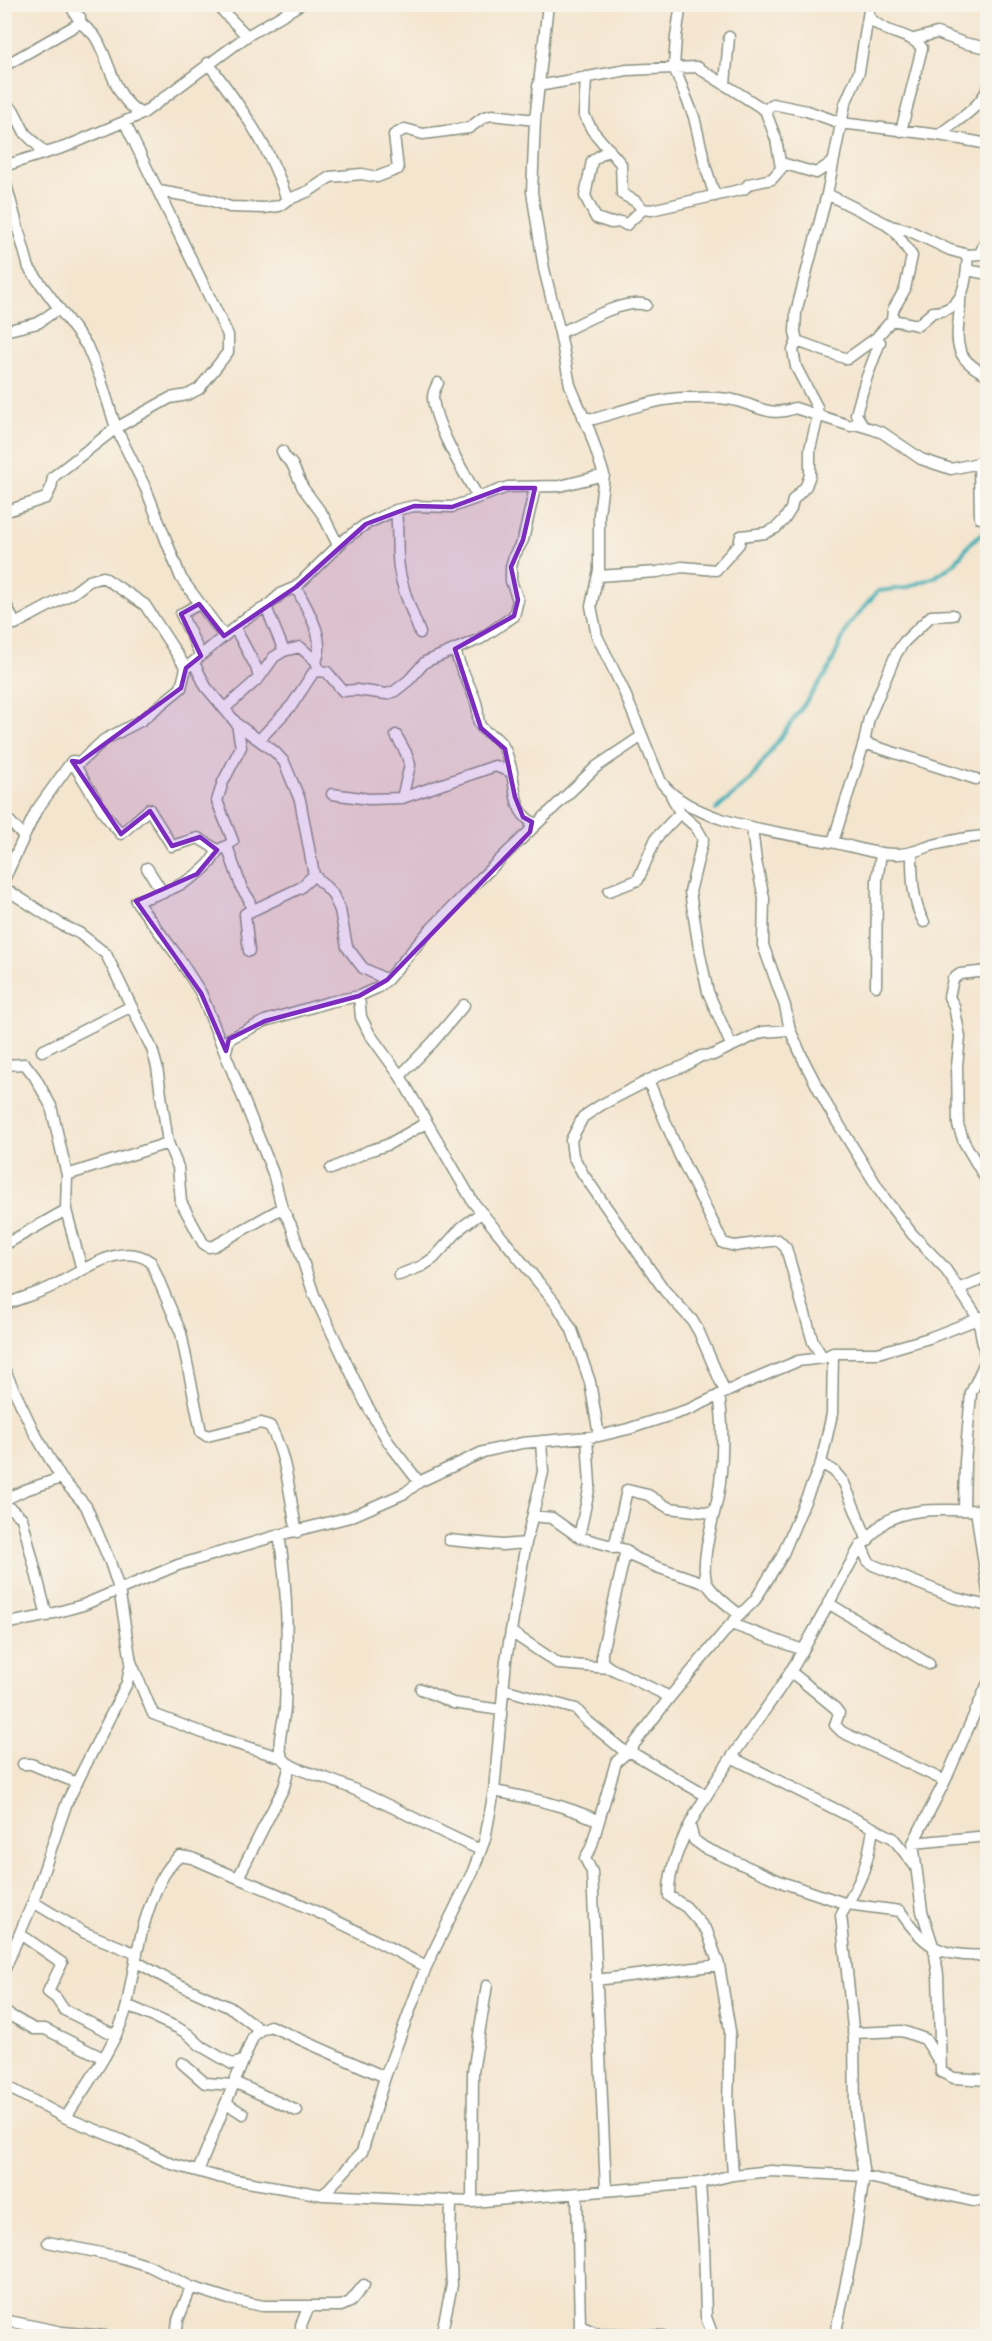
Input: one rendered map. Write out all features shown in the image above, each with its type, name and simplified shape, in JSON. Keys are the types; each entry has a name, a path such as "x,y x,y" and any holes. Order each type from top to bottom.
{"street":[{"path":"70,4 81,23 94,34 117,87 131,109 142,114"},
{"path":"79,4 81,23"},
{"path":"216,4 247,36"},
{"path":"4,166 125,123 142,114 183,86 208,63 247,36 302,4"},
{"path":"548,4 535,120 532,192 544,269 570,385 604,475 599,514 598,576 591,606 597,636 623,689 661,782 680,813 696,827 703,839 690,892 708,992 731,1045"},
{"path":"681,4 674,67 694,117 715,196"},
{"path":"598,576 657,572 682,567 716,570 739,544 741,536 776,528 791,510 793,500 806,486 810,475 812,433 818,416 817,407 796,367 793,350 797,341 796,312 827,194 845,104 859,72 870,4"},
{"path":"868,16 886,31 914,39 937,33 987,48"},
{"path":"4,66 81,23"},
{"path":"725,84 729,37"},
{"path":"901,131 922,48 914,39"},
{"path":"208,63 241,107 287,200"},
{"path":"538,86 627,70 697,68 765,110 776,139 781,168"},
{"path":"586,76 585,115 592,130 621,164 622,194 635,201 643,209 651,210 744,189 749,183 772,178 785,164 816,173 832,162"},
{"path":"939,135 975,108 982,100 987,88"},
{"path":"4,102 14,111 25,133 45,153"},
{"path":"765,110 773,104 807,111 841,123 939,135 987,144"},
{"path":"159,191 210,200 230,207 279,206 330,177 362,174 377,177 398,169 394,135 405,129 423,134 469,128 484,117 492,115 535,120"},
{"path":"4,512 46,498 53,477 116,428 170,398 187,395 199,389 228,352 228,334 125,123"},
{"path":"609,149 592,161 585,196 596,219 611,223 621,222 626,225 643,209"},
{"path":"4,177 29,268 87,346 100,377 116,428 141,478 181,578 224,636"},
{"path":"797,341 847,359 876,338 892,320 893,310 905,289 912,256 895,231 827,194"},
{"path":"884,223 915,232 950,250 968,255 980,254 987,235"},
{"path":"968,255 966,282 960,297 956,342 962,354 971,364 987,375"},
{"path":"967,270 987,274"},
{"path":"892,320 918,326 933,312 943,312 960,297"},
{"path":"560,333 625,305 638,302 646,305"},
{"path":"4,331 38,323 59,309"},
{"path":"863,426 856,414 880,342 876,338"},
{"path":"438,383 433,397 441,425 461,469 478,497"},
{"path":"583,417 594,419 675,398 727,399 751,404 771,413 795,408 884,434 921,459 951,469 983,463 980,518"},
{"path":"282,452 292,464 303,488 323,516 338,545"},
{"path":"72,761 80,762 104,740 141,720 181,688 194,662 246,618 266,607 282,593 296,587 338,545 366,524 396,510 414,506 452,507 508,487 560,486 604,475"},
{"path":"225,708 259,678 274,657 284,651 300,647 317,666 332,676 343,691 356,690 387,694 402,686 425,662 480,639 514,616 518,600 511,581 511,567 523,540 535,488"},
{"path":"396,510 399,533 398,557 403,585 420,633"},
{"path":"4,600 15,624 73,593 89,581 103,578 145,605 194,662"},
{"path":"259,740 292,705 317,666 320,653 317,634 296,587"},
{"path":"199,604 181,614 194,662 206,687 237,724 284,762 296,790 314,875 332,893 340,910 347,947 363,968 387,980"},
{"path":"266,607 284,651"},
{"path":"833,842 864,743 869,718 896,654 904,642 931,616 953,615"},
{"path":"235,628 256,667 259,678"},
{"path":"455,649 458,662 477,704 478,719 482,728 505,748 512,772 515,797 523,817 532,822 530,832"},
{"path":"237,724 241,747 223,782 217,801 233,841 203,869 163,893 136,901 176,954 201,993 273,1173 282,1208 291,1225 314,1295 365,1402 389,1443 419,1482"},
{"path":"396,735 410,765 402,798"},
{"path":"226,1051 229,1039 265,1021 329,1002 359,996 387,980 429,931 596,767 642,736"},
{"path":"864,743 976,779"},
{"path":"4,880 36,811 72,761"},
{"path":"72,761 106,816 121,834 149,809 172,846 198,838 223,848 249,899 251,909 245,914"},
{"path":"332,794 369,799 402,798 495,766 512,772"},
{"path":"671,795 692,807 752,828 833,842 881,854 912,853 933,845 987,836"},
{"path":"609,891 638,880 656,838 680,813"},
{"path":"4,815 24,837"},
{"path":"752,828 764,898 764,945 785,1006 790,1030 805,1063 828,1107 885,1199 913,1235 944,1267 958,1289 983,1316 986,1360 971,1393 964,1509"},
{"path":"912,853 912,876 918,911 924,922"},
{"path":"876,986 876,880 881,854"},
{"path":"147,868 163,893"},
{"path":"245,914 300,888 314,875"},
{"path":"4,888 62,925 79,933 106,954 152,1049 157,1067 168,1143 178,1167 181,1202 203,1243 209,1247 214,1246 282,1208"},
{"path":"245,914 249,951"},
{"path":"987,970 960,974 953,979 949,997 954,1006 960,1037 957,1066 958,1125 964,1142 987,1182"},
{"path":"359,996 362,1017 369,1033 400,1076 481,1213 557,1305 572,1330 590,1382 599,1436"},
{"path":"400,1076 464,1005"},
{"path":"42,1050 130,1007"},
{"path":"707,1584 704,1571 713,1512 718,1496 722,1394 699,1332 692,1320 664,1292 583,1174 573,1156 571,1140 583,1118 601,1105 648,1080 684,1066 701,1056 713,1055 762,1032 790,1030"},
{"path":"4,1065 25,1064 51,1106 67,1175 66,1210 82,1270"},
{"path":"606,2190 592,1872 585,1858 591,1848 616,1762 629,1751 670,1697 731,1624 755,1600 782,1556 821,1463 832,1414 828,1355 813,1342 786,1248 778,1240 735,1246 723,1243 679,1154 648,1080"},
{"path":"331,1169 368,1151 387,1145 426,1123"},
{"path":"67,1175 168,1143"},
{"path":"4,1245 66,1210"},
{"path":"399,1275 422,1266 434,1258 462,1227 481,1213"},
{"path":"4,1305 53,1287 108,1258 133,1253 152,1262 181,1333 201,1432 207,1436 261,1423 270,1426 278,1440 287,1471 291,1507 297,1532"},
{"path":"958,1289 987,1277"},
{"path":"4,1624 47,1616 83,1605 178,1565 350,1517 483,1452 522,1443 599,1436 651,1422 690,1409 798,1361 828,1355 878,1353 929,1338 983,1316"},
{"path":"4,1369 7,1382 61,1478 86,1506 119,1589 131,1662 153,1714 345,1785 481,1850"},
{"path":"579,1537 590,1485 586,1438"},
{"path":"322,2195 362,2152 385,2077 426,1968 481,1850 490,1821 511,1632 526,1543 543,1472 542,1441"},
{"path":"821,1463 834,1471 844,1483 868,1561 956,1598 987,1606"},
{"path":"47,1616 22,1518 4,1502 25,1490 61,1478"},
{"path":"614,1548 627,1490 648,1495 669,1508 713,1512"},
{"path":"733,2175 728,2103 730,2031 719,1965 707,1931 686,1907 669,1896 668,1883 679,1851 705,1795 733,1758 790,1671 864,1543 884,1523 908,1513 982,1510 982,1544 987,1592"},
{"path":"533,1516 552,1518 579,1537 626,1550 633,1557 707,1584 740,1615"},
{"path":"238,1878 284,1787 286,1762 280,1742 285,1710 287,1602 286,1572 279,1535"},
{"path":"449,1540 502,1545 526,1543"},
{"path":"626,1550 602,1652 602,1662 670,1697"},
{"path":"828,1603 929,1664"},
{"path":"731,1624 803,1650"},
{"path":"511,1632 559,1664 610,1668"},
{"path":"4,1971 33,1902 67,1802 127,1683 131,1662"},
{"path":"790,1671 835,1708 839,1713 835,1725 842,1732 945,1781"},
{"path":"987,1683 945,1781 914,1843 922,1911 934,1948 938,1975 941,2072 954,2078 987,2080"},
{"path":"421,1689 453,1703 501,1710"},
{"path":"503,1689 576,1709 624,1751 629,1751 705,1795"},
{"path":"733,1758 893,1838 916,1866"},
{"path":"23,1764 31,1764 77,1783"},
{"path":"494,1791 543,1799 561,1807 572,1808 599,1821"},
{"path":"690,1826 694,1840 705,1848 784,1883 847,1904 900,1911 910,1927 934,1948 954,1956 987,1955"},
{"path":"835,2337 854,2244 864,2176 855,2110 853,2033 841,1915 853,1898 866,1869 873,1828"},
{"path":"914,1843 987,1836"},
{"path":"66,2117 115,2035 127,2005 136,1957 155,1893 174,1861 180,1856 192,1858 278,1893 361,1932 426,1968"},
{"path":"33,1902 83,1932 136,1957 169,1980 233,2009 260,2030"},
{"path":"20,1934 62,1963 48,1992 56,1998 64,2010 115,2035"},
{"path":"596,1980 719,1965"},
{"path":"472,2202 473,2072 487,1985"},
{"path":"127,2005 178,2028 201,2046 232,2064 243,2061"},
{"path":"4,2012 34,2029 45,2029 103,2058"},
{"path":"198,2171 253,2037 260,2030 270,2026 385,2077"},
{"path":"853,2033 902,2031 925,2039 940,2061"},
{"path":"182,2063 205,2083 234,2084 297,2111"},
{"path":"4,2085 66,2117 172,2164 322,2195 472,2202 700,2182 733,2175 771,2171 864,2176 973,2201 987,2201"},
{"path":"226,2103 243,2114"},
{"path":"700,2182 705,2244 706,2317 713,2337"},
{"path":"577,2194 579,2331 663,2337"},
{"path":"441,2337 452,2285 451,2200"},
{"path":"48,2242 130,2260 149,2266 191,2287 262,2306 341,2306 350,2302 364,2285"},
{"path":"176,2337 178,2320 191,2287"},
{"path":"302,2337 301,2325 309,2306"},
{"path":"4,2320 62,2334 105,2337"}],"highlighted area":[{"path":"503,488 535,488 523,540 511,567 518,600 514,616 455,649 481,728 505,749 515,797 523,817 532,822 530,832 387,980 359,996 265,1021 229,1039 226,1051 201,993 136,901 197,874 217,850 200,837 172,846 150,811 121,834 72,761 80,762 181,688 186,668 201,656 181,614 199,604 224,636 296,587 366,524 414,506 452,507"}],"waterway":[{"path":"716,810 751,779 828,671 848,626 878,591 905,588 935,577 954,564 972,541 988,530"}]}
